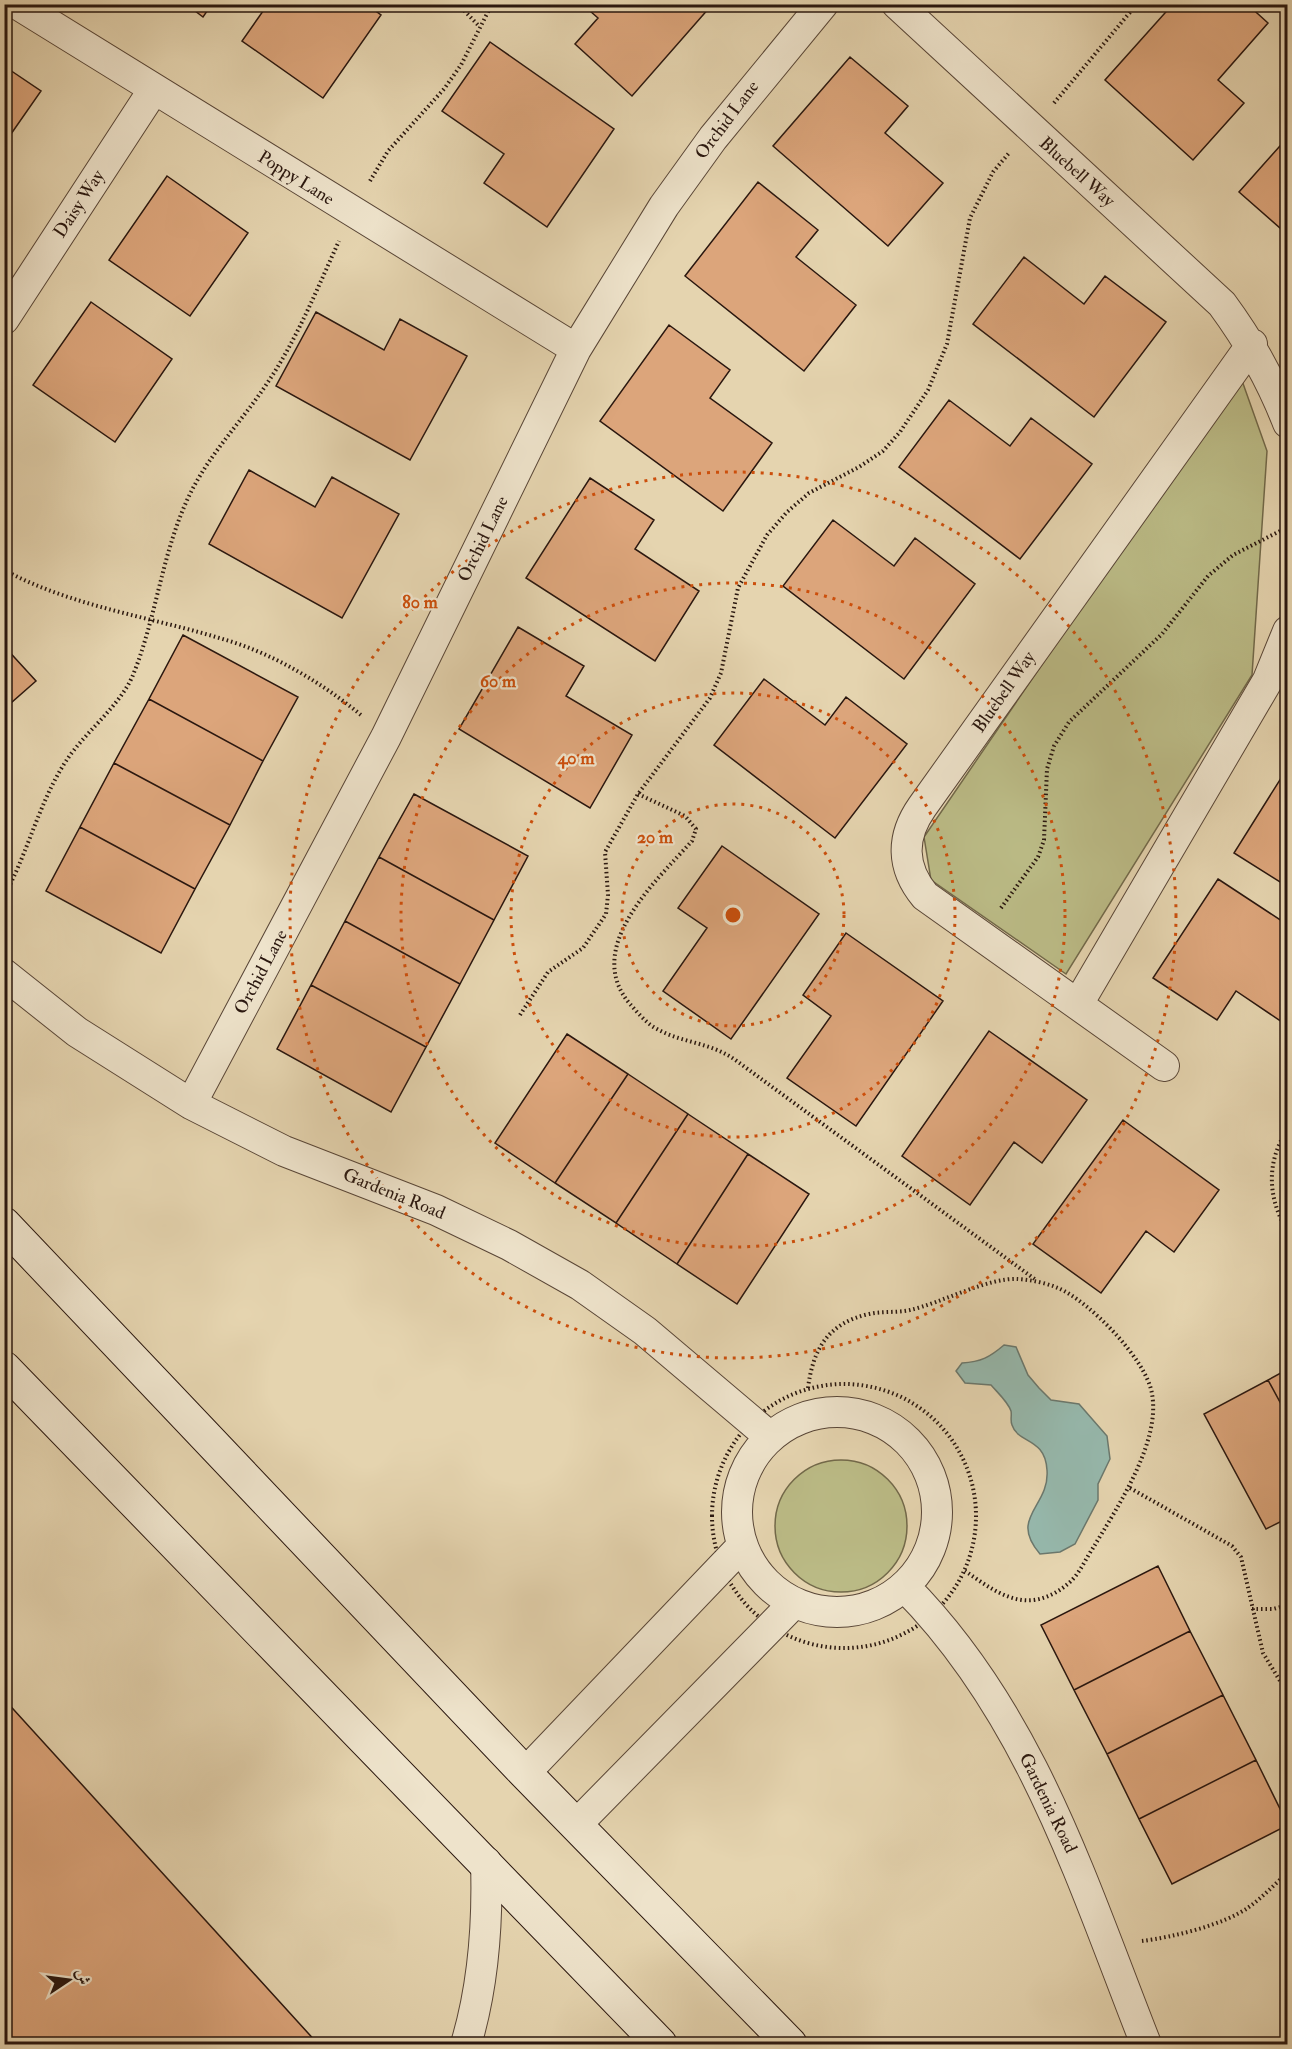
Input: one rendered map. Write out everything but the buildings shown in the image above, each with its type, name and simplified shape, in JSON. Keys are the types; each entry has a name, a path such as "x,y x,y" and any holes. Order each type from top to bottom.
{"main road":[{"path":"4,1224 525,1773 790,2044"},
{"path":"4,1368 486,1862 660,2044"}],"street":[{"name":"Poppy Lane","path":"17,4 576,349"},
{"name":"Orchid Lane","path":"191,1104 386,737 576,349 619,276 699,157 765,72 823,4"},
{"name":"Bluebell Way","path":"897,4 1221,304 1252,344 1274,385 1287,423"},
{"name":"Daisy Way","path":"4,319 153,89"},
{"name":"Bluebell Way","path":"1164,1066 925,896 914,884 905,852 906,835 912,820 1252,344"},
{"path":"1077,1004 1268,680 1287,631"},
{"name":"Gardenia Road","path":"4,974 77,1032 191,1104 284,1151 436,1210 519,1251 580,1285 645,1331 759,1429"},
{"path":"833,1411 868,1415 899,1432 915,1449 923,1458 936,1491 937,1526 926,1560 905,1587 871,1607 832,1613 794,1603 763,1580 742,1546 736,1506 759,1429 833,1411"},
{"path":"525,1773 742,1546"},
{"name":"Gardenia Road","path":"905,1587 933,1615 971,1662 1027,1757 1084,1880 1146,2044"},
{"path":"576,1825 794,1603"},
{"path":"466,2044 485,1953 488,1908 486,1862"}],"path":[{"path":"458,4 479,26"},
{"path":"4,896 21,867 33,831 65,762 88,730 112,706 132,677 151,620 167,555 191,492 284,356 352,212 388,151 444,89 462,65 479,26 492,4"},
{"path":"520,1015 548,972 584,948 606,914 608,895 605,852 638,794 710,698 721,673 738,588 751,560 767,536 787,513 809,494 883,451 900,432 928,390 940,366 947,344 964,243 977,202 993,172 1137,4"},
{"path":"1275,4 1287,14"},
{"path":"980,935 1038,857 1044,840 1047,769 1054,746 1069,722 1162,634 1208,576 1233,555 1287,527"},
{"path":"4,570 75,599 228,640 288,667 328,691 386,737"},
{"path":"638,794 680,813 696,829 692,841 624,923 615,951 615,978 623,996 656,1029 708,1045 734,1059 1038,1281"},
{"path":"1287,1129 1278,1146 1271,1184 1273,1203 1287,1232"},
{"path":"808,1388 811,1362 824,1339 844,1322 870,1314 902,1311 935,1304 994,1282 1016,1278 1038,1281 1059,1288 1078,1299 1102,1322 1146,1374 1152,1394 1154,1415 1130,1488 1073,1580 1049,1596 1028,1600 1007,1597 965,1571"},
{"path":"841,1383 874,1387 905,1398 940,1426 954,1443 969,1473 976,1506 974,1539 965,1571 951,1595 933,1615 904,1636 870,1647 835,1649 801,1642 769,1627 741,1601 721,1568 711,1529 713,1490 727,1453 759,1429 777,1401 808,1388 841,1383"},
{"path":"1130,1488 1232,1546 1240,1557 1263,1653 1287,1694"},
{"path":"1252,1609 1273,1609 1287,1605"},
{"path":"1107,1945 1185,1932 1230,1917 1250,1907 1287,1872"}],"green space":[{"path":"1240,375 1267,451 1252,675 1066,974 931,880 924,837"},
{"path":"841,1460 866,1465 888,1479 902,1501 907,1526 902,1551 888,1573 866,1587 841,1592 816,1587 794,1573 780,1551 775,1526 780,1501 794,1479 816,1465"}],"water":[{"path":"1004,1345 1016,1347 1028,1375 1051,1400 1079,1404 1107,1436 1110,1459 1098,1484 1098,1500 1075,1544 1060,1552 1040,1554 1031,1541 1028,1530 1029,1521 1046,1483 1047,1470 1042,1452 1015,1431 1011,1423 1010,1408 991,1385 965,1383 956,1371 962,1363 985,1358"}]}
